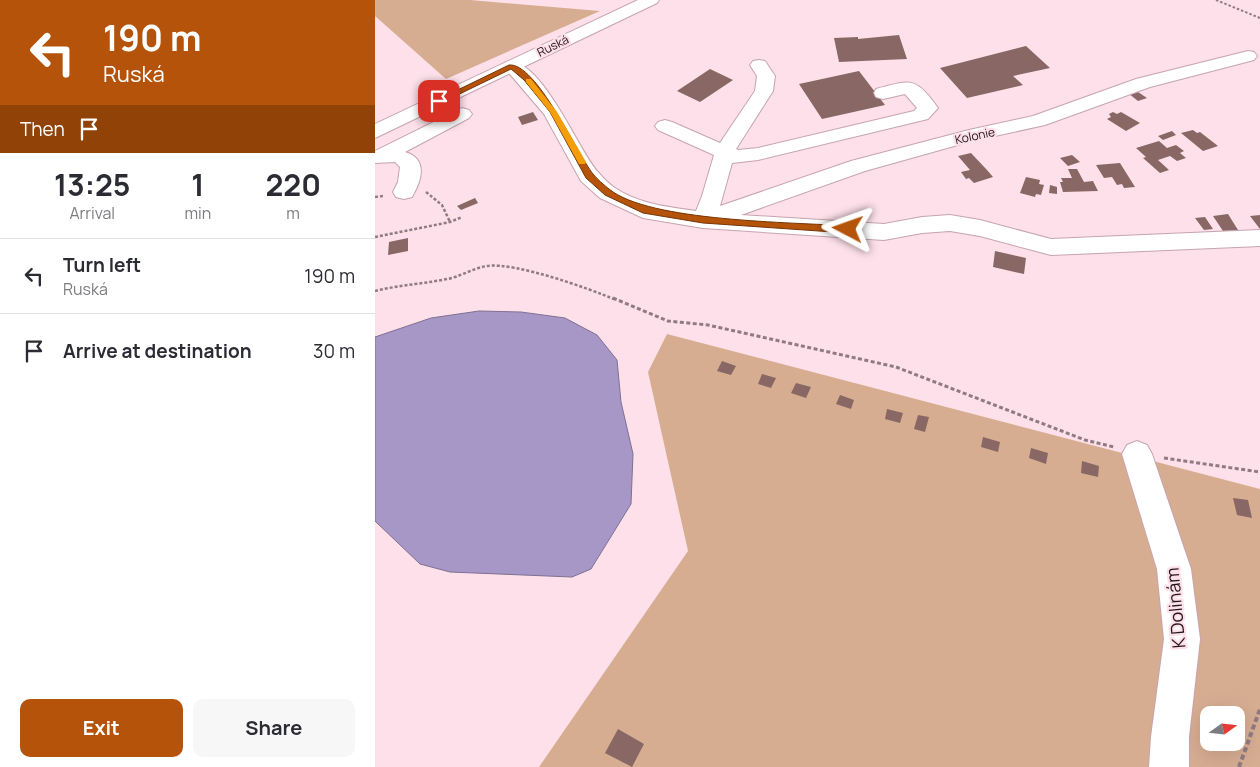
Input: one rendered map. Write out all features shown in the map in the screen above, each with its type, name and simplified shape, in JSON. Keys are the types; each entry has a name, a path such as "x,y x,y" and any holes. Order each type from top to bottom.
{"street":[{"name":"Ruská","path":"375,132 651,0"},
{"name":"Kolonie","path":"703,220 858,166 969,136 1038,121 1143,83 1248,56"},
{"path":"703,220 713,196 725,151 764,91 765,76 759,65"},
{"name":"Kolonie","path":"512,66 527,78 553,112 589,176 608,193 643,210 703,220 884,232 922,225 950,223 980,228 1051,247 1260,238"},
{"path":"665,126 736,157 758,154 921,115 927,108 925,102 909,87 883,93"},
{"path":"380,156 462,114"},
{"path":"380,156 399,155 404,157 413,169 404,192"},
{"name":"K Dolinám","path":"1137,454 1174,569 1182,639 1170,737 1169,767"}],"path":[{"path":"1216,0 1260,18"},
{"path":"404,192 428,192 442,205 450,222"},
{"path":"375,237 450,222 463,216"},
{"path":"375,291 404,284 448,279 487,266 515,268 587,288 668,321 708,325 763,336 896,367 1067,433 1137,454 1260,472"},
{"path":"1239,767 1260,709"}],"shaded area":[{"path":"375,0 470,0 600,11 446,79 375,16"},
{"path":"479,311 521,312 565,318 597,335 617,360 621,402 633,454 631,504 591,569 572,577 450,572 420,564 375,521 375,337 431,318"},
{"path":"667,334 1260,489 1260,767 539,767 688,551 648,372"}],"building":[{"path":"899,35 907,59 839,62 834,38 858,37 858,39"},
{"path":"1026,46 1050,68 1013,76 1023,85 967,98 940,68"},
{"path":"710,69 733,80 700,102 677,91"},
{"path":"859,71 885,105 822,119 799,84"},
{"path":"1135,90 1147,98 1138,101 1128,93"},
{"path":"533,112 538,120 522,125 518,117"},
{"path":"1113,112 1117,114 1121,112 1140,123 1126,131 1107,119 1111,117 1109,114"},
{"path":"1193,130 1197,133 1200,132 1218,146 1203,151 1181,133"},
{"path":"1172,131 1176,135 1163,140 1158,136"},
{"path":"1159,141 1167,148 1176,145 1184,151 1180,153 1186,158 1177,161 1170,156 1158,160 1169,170 1160,173 1143,158 1146,157 1136,148"},
{"path":"971,153 993,177 974,183 969,178 966,179 961,172 970,170 958,156"},
{"path":"1072,155 1080,162 1068,166 1060,158"},
{"path":"1120,163 1135,187 1124,188 1122,184 1117,185 1112,177 1104,178 1096,165"},
{"path":"1068,169 1077,169 1084,182 1093,181 1098,191 1063,192 1060,182 1063,182 1061,178 1072,178"},
{"path":"1026,177 1040,180 1039,184 1044,185 1041,195 1036,194 1035,197 1020,193"},
{"path":"1050,185 1057,187 1057,194 1049,193"},
{"path":"475,198 478,203 461,210 457,206"},
{"path":"1228,214 1238,230 1223,231 1213,216"},
{"path":"1260,215 1260,229 1250,216"},
{"path":"1205,217 1213,229 1204,230 1195,218"},
{"path":"408,238 408,251 388,255 389,242"},
{"path":"995,251 1026,258 1024,274 993,267"},
{"path":"722,361 736,366 731,375 717,371"},
{"path":"762,374 776,378 771,388 758,384"},
{"path":"796,383 811,387 806,398 791,393"},
{"path":"840,395 854,400 851,409 836,404"},
{"path":"887,409 903,413 900,423 885,419"},
{"path":"918,415 929,417 925,432 914,429"},
{"path":"983,437 1000,442 998,452 981,447"},
{"path":"1031,448 1048,453 1046,464 1029,458"},
{"path":"1082,461 1099,466 1098,477 1081,473"},
{"path":"1233,498 1248,500 1252,518 1237,515"},
{"path":"618,729 644,744 632,767 605,753"}],"slow traffic":[{"path":"529,81 553,112 582,162"}],"route":[{"path":"439,101 512,66 527,78 553,112 574,146 589,176 608,193 643,210 703,220 848,229"}]}
